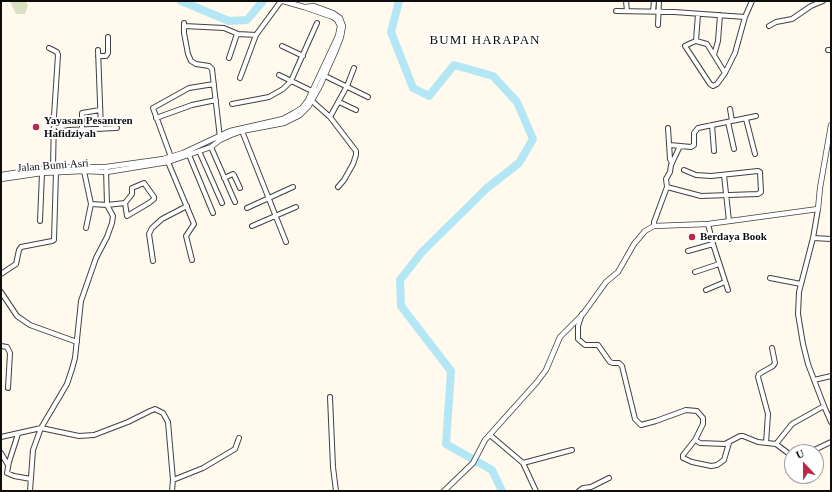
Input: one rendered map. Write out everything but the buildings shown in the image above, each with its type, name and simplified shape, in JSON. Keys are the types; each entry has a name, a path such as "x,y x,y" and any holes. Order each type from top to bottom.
{"street":[{"path":"169,159 243,127 283,121 302,108 314,92 323,74 341,26 333,17 282,1 256,35 240,78"},
{"path":"626,1 627,11"},
{"path":"653,11 654,1"},
{"path":"658,25 659,1"},
{"path":"725,73 707,44 696,41 685,46 710,84 713,86 717,84 725,73 735,53 745,17 752,1"},
{"path":"769,26 776,22 792,19 811,6 823,1"},
{"path":"616,11 653,11 745,17"},
{"path":"696,41 698,14"},
{"path":"714,55 718,41 720,15"},
{"path":"232,104 269,97 280,92 291,81 317,23"},
{"path":"220,137 211,67 194,63 190,59 184,33 184,24 224,28 237,34 256,35"},
{"path":"228,58 237,34"},
{"path":"98,56 106,56 108,53 108,36"},
{"path":"282,46 303,56"},
{"path":"49,48 57,52 58,55 53,133 53,167"},
{"path":"98,50 101,129"},
{"path":"330,117 347,86 354,68"},
{"path":"323,74 368,96"},
{"path":"279,75 314,92"},
{"path":"192,260 186,236 194,224 169,159 153,108 188,88 214,84"},
{"path":"30,491 33,450 41,428 67,384 74,364 83,294 96,258 107,237 112,223 113,216 107,205 106,170 189,155 211,147 220,137 283,121 300,115 312,101 314,92"},
{"path":"156,118 192,105 216,100"},
{"path":"312,101 330,117 353,146 356,153 354,164 338,187"},
{"path":"339,102 356,110"},
{"path":"730,109 734,149"},
{"path":"82,130 82,112 100,110"},
{"path":"670,145 693,146 694,133 698,128 756,116"},
{"path":"746,119 755,154"},
{"path":"712,125 714,151"},
{"path":"831,125 813,238 798,298 799,325 803,344 814,380 831,422"},
{"path":"53,133 69,130 117,128"},
{"path":"668,128 670,159 672,163"},
{"path":"242,131 274,216 286,242"},
{"path":"654,226 654,222 667,187 666,179 680,146"},
{"path":"211,147 235,202"},
{"path":"199,151 222,203"},
{"path":"189,155 213,213"},
{"name":"Jalan Bumi Asri","path":"1,175 53,167 106,170"},
{"name":"Jalan Bumi Asri","path":"1,179 42,173 106,170"},
{"path":"667,187 701,196 761,192 760,172 758,171 711,176 696,175 684,170"},
{"path":"1,274 16,264 21,247 52,242 54,240 56,172"},
{"path":"84,172 91,204 86,228"},
{"path":"40,221 42,173"},
{"path":"224,178 233,174 240,188"},
{"path":"724,175 729,221"},
{"path":"91,204 107,205 125,203 132,194 132,188 143,184 145,184 154,197 154,199 149,203 127,216 125,203"},
{"path":"247,208 294,187"},
{"path":"153,261 149,234 152,228 162,219 187,206"},
{"path":"252,226 296,207"},
{"path":"444,491 473,463 485,440 543,375 560,337 582,314 606,282 618,272 640,235 649,228 654,226 708,224 818,209"},
{"path":"708,224 728,290"},
{"path":"813,238 831,239"},
{"path":"688,251 713,244"},
{"path":"695,272 719,264"},
{"path":"770,278 801,284"},
{"path":"706,290 725,282"},
{"path":"1,293 17,316 30,325 77,342"},
{"path":"582,314 578,326 578,339 585,345 598,345 610,362 619,363 622,366 635,419 638,422 641,424 656,421 686,410 697,411 703,418 703,424 695,440 682,458 692,462 711,466 717,465 724,460 729,443"},
{"path":"1,346 7,347 10,353 8,388"},
{"path":"766,443 768,414 758,377 759,374 773,366 775,363 772,348"},
{"path":"814,380 831,376"},
{"path":"330,397 333,467 336,491"},
{"path":"776,444 792,424 824,406"},
{"path":"1,437 41,428 79,436 94,435 128,422 155,409 163,413 168,422 173,480 172,491"},
{"path":"18,434 7,472 9,475 31,479"},
{"path":"490,435 523,464 536,491"},
{"path":"695,440 700,443 719,445 729,443 740,436 743,436 766,443 776,444 784,450"},
{"path":"173,480 203,468 235,449 239,438"},
{"path":"523,464 572,450"},
{"path":"1,453 8,465"},
{"path":"579,491 583,488 591,488 609,478"}],"green space":[{"path":"10,1 25,1 28,5 25,14 16,14"}],"waterway":[{"path":"181,1 229,21 247,20 263,1"},
{"path":"399,1 391,32 413,88 429,96 454,65 493,76 517,102 533,139 519,163 487,188 422,252 400,280 401,306 451,371 446,444 492,470 502,491"}],"place":[{"name":"Yayasan Pesantren Hafidziyah","path":"36,127"},
{"name":"Berdaya Book","path":"692,237"}],"district":[{"name":"BUMI HARAPAN","path":"485,41"}]}
